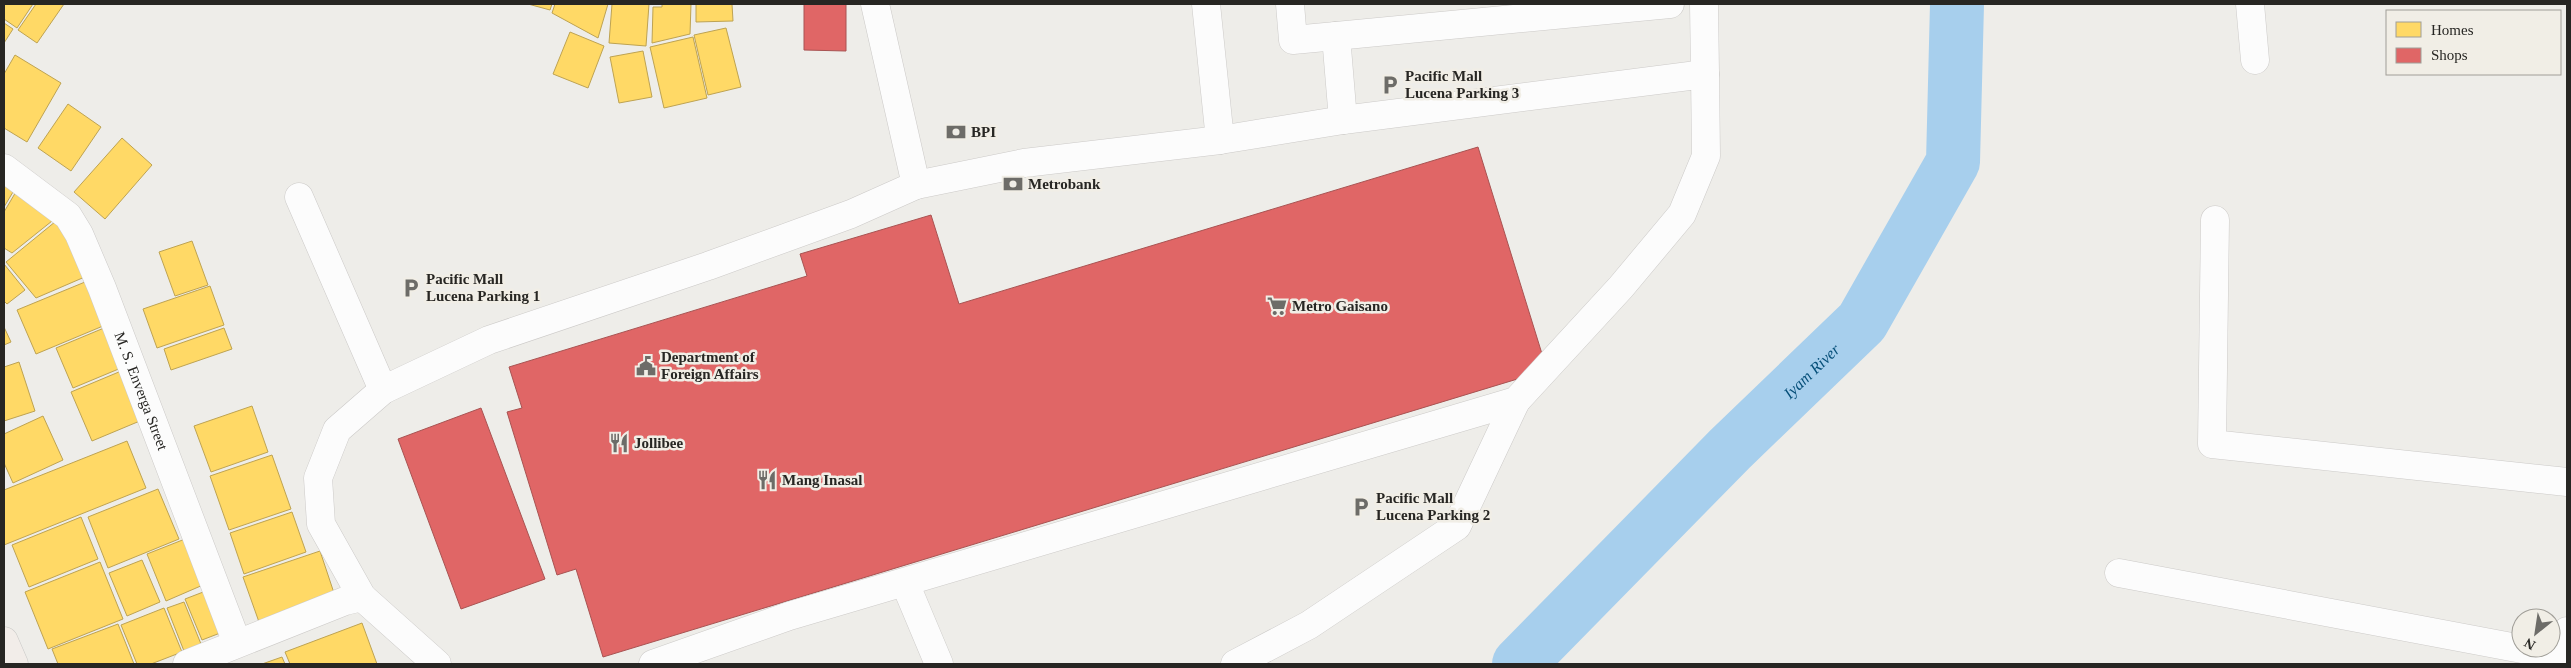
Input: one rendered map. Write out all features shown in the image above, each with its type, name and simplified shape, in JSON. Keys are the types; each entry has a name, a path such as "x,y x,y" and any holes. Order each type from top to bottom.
{"main road":[{"path":"4,641 14,664"}],"street":[{"path":"875,4 916,184"},
{"path":"1206,4 1220,140"},
{"path":"1290,4 1293,40 1336,36 1454,14 1670,4"},
{"path":"1235,664 1309,625 1457,526 1516,401 1622,287 1682,214 1706,156 1704,4"},
{"path":"2250,4 2255,60"},
{"path":"1336,36 1343,120"},
{"path":"437,664 362,597 321,524 318,478 336,430 383,390 489,340 708,266 842,218 916,184 1024,163 1220,140 1343,120 1706,74"},
{"name":"M. S. Enverga Street","path":"4,168 68,216 79,234 102,288 237,643"},
{"path":"299,197 383,390"},
{"path":"2215,220 2212,444 2567,482"},
{"path":"653,664 789,616 906,583 1516,401"},
{"path":"2119,573 2551,660 2567,630"},
{"path":"906,583 939,664"},
{"path":"187,664 237,643 362,597"}],"building: Homes":[{"path":"4,4 33,4 17,28 4,19"},
{"path":"36,4 64,4 37,43 18,30"},
{"path":"528,4 552,4 550,10"},
{"path":"555,4 608,4 598,38 552,13"},
{"path":"612,4 649,4 646,46 609,43"},
{"path":"662,4 691,4 690,34 652,43 653,7 662,7"},
{"path":"696,4 732,4 733,21 696,22"},
{"path":"4,23 13,29 4,43"},
{"path":"726,28 741,87 708,95 694,35"},
{"path":"570,32 604,46 588,88 553,74"},
{"path":"693,37 707,98 664,108 650,47"},
{"path":"643,51 652,97 619,103 610,57"},
{"path":"15,55 61,83 27,142 4,128 4,74"},
{"path":"68,104 101,127 71,171 38,148"},
{"path":"122,138 152,165 105,219 74,192"},
{"path":"4,180 16,187 4,207"},
{"path":"17,190 57,217 12,253 4,248 4,212"},
{"path":"61,217 87,276 36,298 6,262"},
{"path":"192,241 208,285 175,296 159,252"},
{"path":"4,264 25,290 7,304 4,301"},
{"path":"85,282 103,326 36,354 17,310"},
{"path":"210,286 224,325 157,348 143,309"},
{"path":"4,327 11,342 4,345"},
{"path":"104,328 121,368 73,388 56,348"},
{"path":"224,328 232,349 171,370 164,349"},
{"path":"19,362 35,411 4,421 4,367"},
{"path":"126,369 147,418 92,441 71,392"},
{"path":"252,406 268,452 211,472 194,426"},
{"path":"43,416 63,460 13,483 4,463 4,434"},
{"path":"127,441 146,488 4,545 4,490"},
{"path":"272,455 291,509 229,530 210,476"},
{"path":"158,489 179,539 108,568 88,517"},
{"path":"292,512 306,552 244,574 230,533"},
{"path":"81,517 98,559 29,587 12,545"},
{"path":"185,539 203,585 166,601 147,554"},
{"path":"320,551 335,596 259,622 243,577"},
{"path":"142,560 160,602 127,616 109,573"},
{"path":"100,562 123,619 48,649 25,592"},
{"path":"211,589 228,630 202,640 185,599"},
{"path":"184,602 201,644 184,651 167,608"},
{"path":"164,608 182,652 151,664 137,664 121,625"},
{"path":"362,623 377,664 290,664 285,652"},
{"path":"118,624 134,664 58,664 52,649"},
{"path":"282,657 285,664 262,664"}],"building: Shops":[{"path":"804,4 846,4 846,51 804,50"},
{"path":"1478,147 1547,370 603,657 576,569 557,575 507,412 522,408 509,367 807,276 800,254 931,215 959,304"},
{"path":"481,408 545,579 461,609 398,439"}],"waterway":[{"name":"Iyam River","path":"1519,664 1730,449 1862,322 1953,162 1957,4"}],"place":[{"name":"Pacific Mall Lucena Parking 3","path":"1390,85"},
{"name":"BPI","path":"956,132"},
{"name":"Metrobank","path":"1013,184"},
{"name":"Pacific Mall Lucena Parking 1","path":"411,288"},
{"name":"Metro Gaisano","path":"1277,306"},
{"name":"Department of Foreign Affairs","path":"646,366"},
{"name":"Jollibee","path":"619,443"},
{"name":"Mang Inasal","path":"767,480"},
{"name":"Pacific Mall Lucena Parking 2","path":"1361,507"}]}
